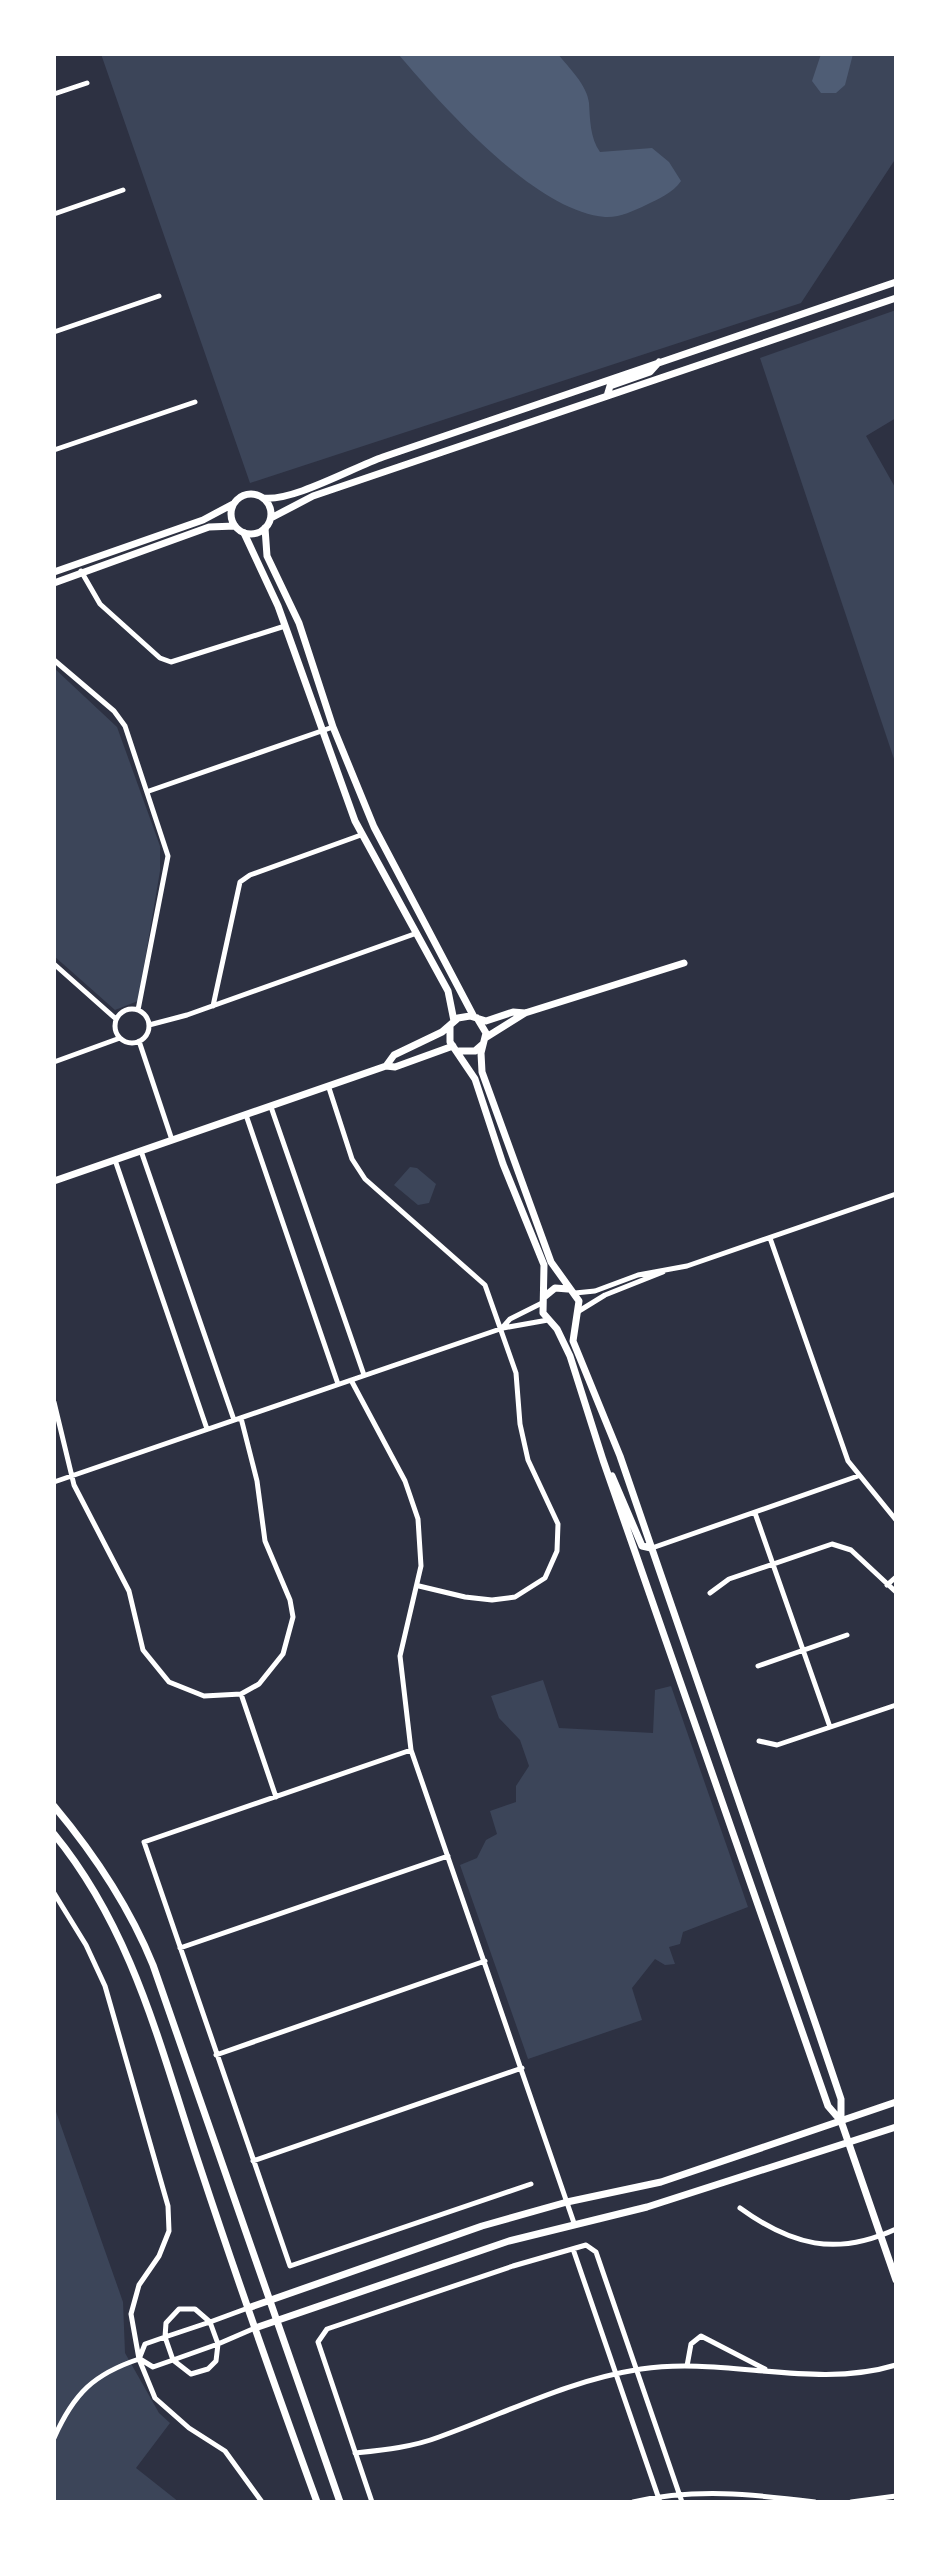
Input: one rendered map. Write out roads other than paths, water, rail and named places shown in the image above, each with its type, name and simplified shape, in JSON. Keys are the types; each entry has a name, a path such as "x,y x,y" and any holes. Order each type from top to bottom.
{"main road":[{"path":"54,572 203,520 247,494 263,498 290,496 341,472 896,282"},
{"path":"244,533 256,534 265,528 271,518 313,496 896,298"},
{"path":"607,396 610,386 650,372 661,360"},
{"path":"387,471 388,464 402,451"},
{"path":"263,498 270,507 271,518"},
{"path":"233,504 231,515 235,526 244,533 285,626 361,835 448,991 452,1023 449,1037 475,1079 503,1164 544,1265 546,1286 542,1301 570,1356 603,1460 828,2106 841,2121"},
{"path":"54,583 209,527 235,526"},
{"path":"265,528 267,556 299,623 333,727 374,827 475,1017 483,1025 482,1072 551,1262 572,1291 578,1313 573,1341 620,1456 833,2073 841,2099 841,2121 896,2280"},
{"path":"386,1066 394,1055 464,1016 486,1021 513,1012 525,1013 684,963"},
{"path":"54,1181 386,1066 395,1067 455,1048 475,1051 485,1040 517,1022 525,1013"},
{"path":"542,1301 555,1288 572,1291"},
{"path":"550,1321 565,1324 578,1313"},
{"path":"603,1460 622,1493 642,1546 651,1548"},
{"path":"54,1806 106,1872 145,1945 340,2502"},
{"path":"54,1834 93,1889 134,1965 248,2308 317,2502"},
{"path":"248,2308 398,2254 567,2202 661,2182 896,2102"},
{"path":"255,2328 509,2241 647,2207 896,2127"}],"street":[{"path":"54,94 87,83"},
{"path":"54,214 123,190"},
{"path":"54,332 159,296"},
{"path":"54,450 195,402"},
{"path":"79,563 100,604 160,658 171,662 285,626"},
{"path":"54,660 114,711 125,726 166,844 167,868 138,1010 149,1025"},
{"path":"148,791 333,727"},
{"path":"213,1006 240,882 250,875 361,835"},
{"path":"139,1041 149,1025 213,1006 417,933"},
{"path":"54,964 116,1019 120,1038"},
{"path":"116,1019 125,1010 138,1010"},
{"path":"55,1060 120,1038 139,1041"},
{"path":"139,1041 172,1141"},
{"path":"329,1088 358,1170 478,1275 491,1296 516,1373 520,1424 528,1460 558,1524 557,1551 545,1578 515,1597 492,1600 465,1597 419,1586"},
{"path":"271,1107 364,1375"},
{"path":"246,1115 338,1384"},
{"path":"54,1402 72,1476 84,1510 129,1591 143,1650 169,1682 188,1691 220,1696 241,1694 273,1670 291,1636 293,1617 290,1600 265,1541 257,1481 238,1419 141,1151"},
{"path":"115,1160 207,1429"},
{"path":"572,1291 595,1291 638,1275 667,1270 896,1194"},
{"path":"770,1238 848,1461 896,1520"},
{"path":"578,1313 605,1295 641,1284 667,1270"},
{"path":"503,1328 510,1319 542,1301"},
{"path":"54,1482 503,1328 550,1321"},
{"path":"351,1380 413,1501 422,1548 419,1586 400,1656 411,1750 574,2223"},
{"path":"651,1548 858,1476"},
{"path":"755,1513 830,1727"},
{"path":"710,1593 729,1579 832,1544 851,1550 896,1592"},
{"path":"887,1585 896,1577"},
{"path":"758,1666 847,1635"},
{"path":"241,1694 276,1797"},
{"path":"759,1741 777,1745 896,1705"},
{"path":"411,1750 144,1842 290,2266 531,2184"},
{"path":"180,1948 448,1856"},
{"path":"54,1893 86,1945 105,1986 168,2206 169,2231 159,2256 139,2285 131,2314 139,2359 155,2398 189,2428 225,2451 262,2502"},
{"path":"216,2055 485,1961"},
{"path":"253,2161 522,2068"},
{"path":"740,2208 772,2231 804,2241 834,2245 896,2229"},
{"path":"372,2502 318,2342 327,2329 586,2245 596,2252 682,2502"},
{"path":"573,2249 659,2500"},
{"path":"54,2438 64,2415 82,2391 105,2371 139,2359 145,2344 248,2308"},
{"path":"179,2309 195,2309 210,2322 218,2344 216,2361 199,2373 191,2374 173,2360 165,2337 166,2323 179,2309"},
{"path":"139,2359 153,2367 255,2328"},
{"path":"687,2366 691,2344 701,2336 769,2371"},
{"path":"355,2453 437,2438 566,2385 617,2373 687,2366 832,2373 896,2365"},
{"path":"633,2502 659,2500 679,2494 733,2491 815,2502"},
{"path":"851,2502 896,2496"}]}
